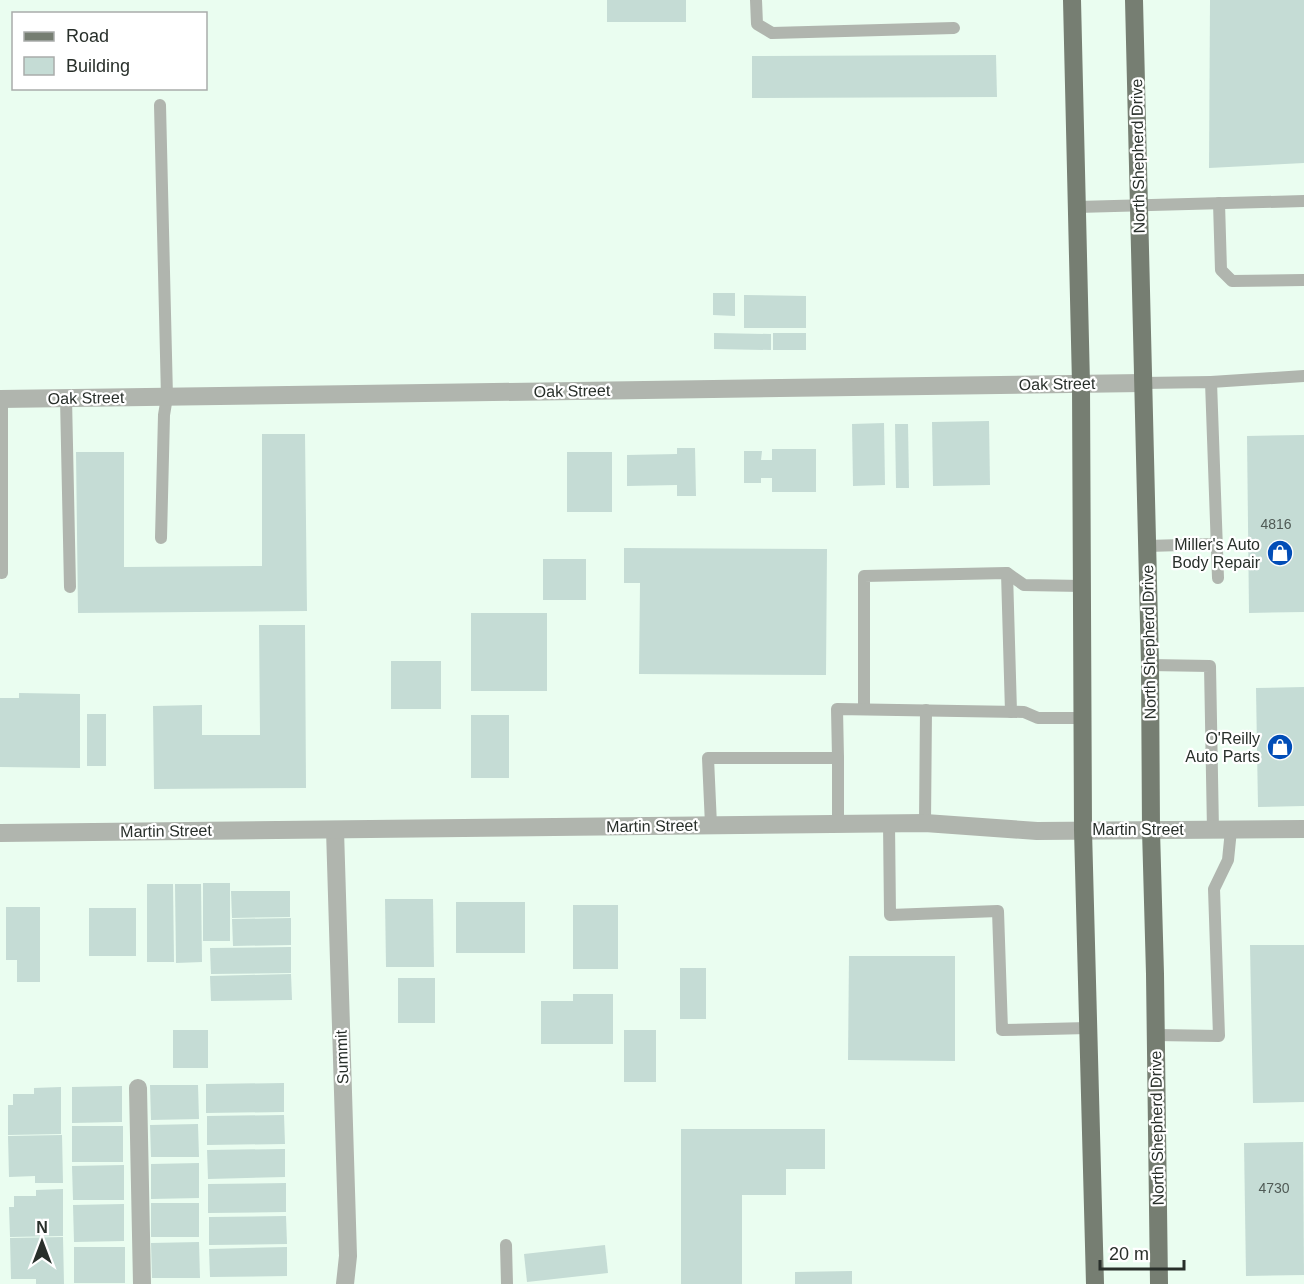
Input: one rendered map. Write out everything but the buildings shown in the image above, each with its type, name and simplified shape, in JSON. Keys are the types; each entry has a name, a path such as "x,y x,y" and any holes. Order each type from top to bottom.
{"main road":[{"path":"1072,0 1080,384 1083,830 1095,1284"},
{"name":"North Shepherd Drive","path":"1134,0 1150,665 1159,1284"}],"street":[{"name":"Oak Street","path":"1,399 1143,383"},
{"name":"Martin Street","path":"0,833 925,823 1038,831 1304,829"},
{"name":"Summit","path":"336,830 348,1256 345,1284"},
{"path":"138,1088 142,1284"}],"lane":[{"path":"756,0 757,24 772,33 954,28"},
{"path":"160,105 167,397 164,415 161,538"},
{"path":"1077,207 1304,201"},
{"path":"1219,203 1221,270 1232,281 1304,280"},
{"path":"1143,383 1211,382 1304,376"},
{"path":"1211,382 1218,578"},
{"path":"66,398 70,587"},
{"path":"1,399 2,573"},
{"path":"1147,546 1216,544"},
{"path":"1007,573 1011,712"},
{"path":"864,709 864,576 1007,573 1024,585 1082,585"},
{"path":"1150,665 1210,666 1222,830 1228,860 1214,889 1219,1036 1156,1035"},
{"path":"838,824 837,709 1024,712 1038,718 1082,718"},
{"path":"925,823 926,710"},
{"path":"711,825 708,758 838,758"},
{"path":"889,824 890,915 998,912 1002,1030 1088,1028"},
{"path":"506,1245 507,1284"}],"place":[{"name":"Miller's Auto Body Repair","path":"1280,553"},
{"name":"O'Reilly Auto Parts","path":"1280,747"}]}
